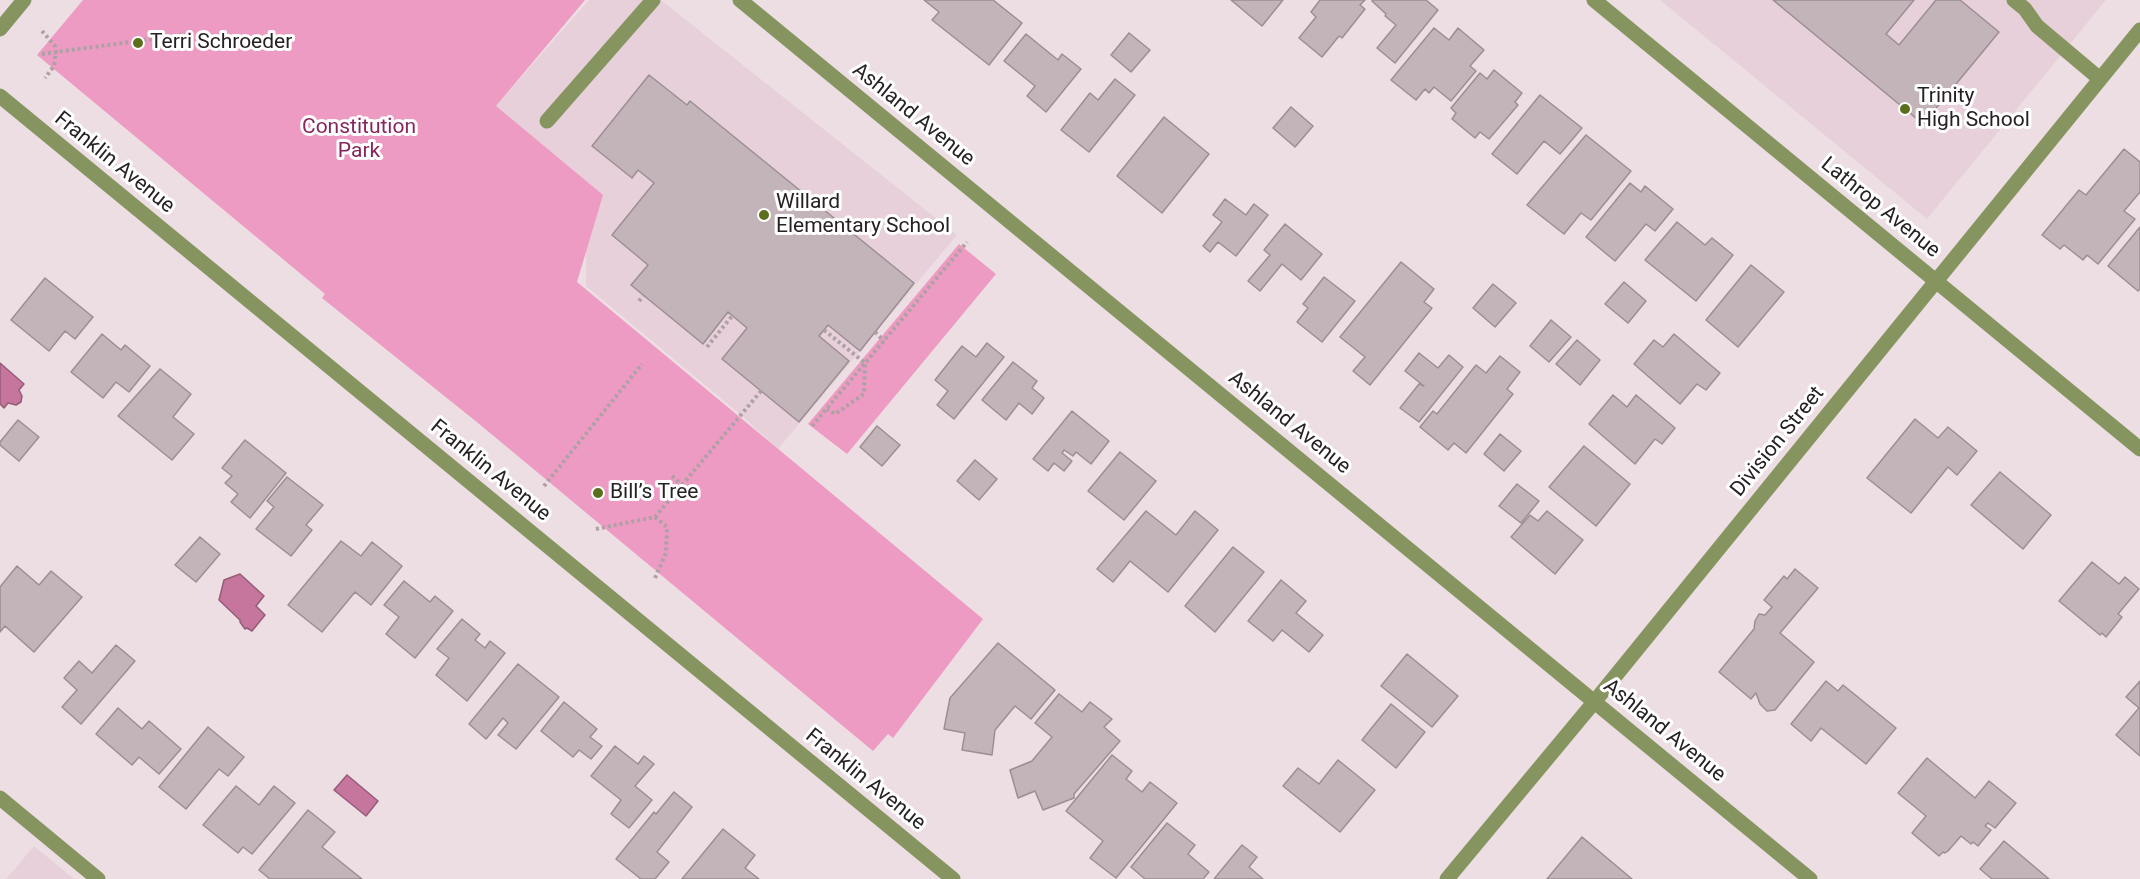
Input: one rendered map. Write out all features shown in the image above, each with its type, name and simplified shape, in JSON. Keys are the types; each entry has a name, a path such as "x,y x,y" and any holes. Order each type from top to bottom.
{"street":[{"path":"0,30 24,0"},
{"path":"548,121 653,0"},
{"name":"Ashland Avenue","path":"740,0 1810,879"},
{"name":"Lathrop Avenue","path":"1594,0 2140,449"},
{"path":"2014,0 2025,9 2037,26 2100,79"},
{"name":"Division Street","path":"1447,879 1595,701 2140,30"},
{"name":"Franklin Avenue","path":"0,96 953,879"},
{"path":"0,798 98,879"}],"path":[{"path":"42,31 55,46 56,51 54,66 45,78"},
{"path":"42,54 196,33"},
{"path":"812,426 967,242"},
{"path":"639,301 643,296"},
{"path":"707,347 732,316"},
{"path":"824,330 865,363"},
{"path":"875,332 884,341"},
{"path":"827,409 835,414 864,394 865,363"},
{"path":"544,486 642,364"},
{"path":"596,529 656,517 761,391"},
{"path":"672,476 682,485"},
{"path":"655,578 666,553 667,527 656,517"}],"shaded area":[{"name":"Willard Elementary School","path":"589,0 661,0 957,235 778,449 741,415 586,286 586,244 496,106"},
{"name":"Trinity High School","path":"1660,0 2106,0 1927,219"},
{"path":"0,363 24,384 19,390 22,396 21,402 16,405 8,403 4,408 0,404"},
{"path":"240,574 264,596 256,606 265,615 252,631 245,629 240,620 219,600 224,580"},
{"path":"347,775 378,801 366,816 334,790"},
{"path":"34,846 74,879 6,879"}],"green space":[{"name":"Constitution Park","path":"83,0 585,0 496,106 603,195 577,282 983,619 893,738 888,734 873,751 478,423 322,298 325,294 37,55"},
{"path":"959,244 996,274 847,454 808,424"}],"building":[{"path":"924,0 993,0 1022,23 989,65 932,20 939,12"},
{"path":"1231,0 1283,0 1262,26"},
{"path":"1320,0 1365,0 1360,5 1365,9 1342,38 1339,36 1322,57 1299,38 1316,17 1311,12"},
{"path":"1373,0 1426,0 1438,10 1395,63 1377,48 1396,25 1385,16 1386,14"},
{"path":"1773,0 1914,0 1886,34 1899,45 1936,0 1960,0 1999,32 1923,124"},
{"path":"1434,28 1449,40 1458,28 1484,50 1470,66 1476,71 1451,101 1434,87 1429,93 1425,89 1416,100 1391,80"},
{"path":"1129,33 1150,50 1131,72 1111,55"},
{"path":"1026,34 1058,60 1062,54 1081,69 1046,112 1027,96 1035,86 1004,61"},
{"path":"1494,70 1522,93 1515,102 1518,105 1489,139 1480,132 1475,138 1452,119 1456,113 1451,108 1480,73 1487,79"},
{"name":"Willard Elementary School","path":"649,75 687,105 690,101 914,283 860,351 828,325 819,336 849,361 799,422 722,359 747,328 728,312 703,344 631,285 648,265 612,235 654,183 638,170 632,178 592,146"},
{"path":"1115,79 1135,95 1089,152 1061,130 1090,93 1098,100"},
{"path":"1540,95 1582,128 1560,154 1544,141 1517,174 1492,154"},
{"path":"1291,107 1313,126 1295,147 1273,128"},
{"path":"1164,117 1209,154 1162,213 1117,176"},
{"path":"1586,135 1631,171 1591,220 1581,213 1564,234 1527,205"},
{"path":"2124,149 2140,162 2140,192 2124,211 2135,219 2098,264 2087,255 2083,260 2064,245 2060,249 2042,235 2079,190 2086,195"},
{"path":"1630,183 1641,192 1645,186 1673,209 1655,231 1646,224 1615,261 1586,237"},
{"path":"1225,199 1246,215 1254,204 1268,215 1236,256 1218,242 1210,252 1203,246 1222,222 1213,215"},
{"path":"1677,222 1705,245 1712,238 1733,255 1696,301 1645,260"},
{"path":"1285,224 1322,254 1301,280 1282,264 1260,291 1248,281 1270,255 1264,250"},
{"path":"2140,227 2140,289 2138,291 2108,266"},
{"path":"1401,262 1434,289 1424,302 1432,308 1370,385 1353,371 1365,357 1340,337"},
{"path":"1751,265 1784,292 1738,347 1706,320"},
{"path":"1324,277 1355,301 1322,342 1297,322 1308,308 1303,304"},
{"path":"45,278 93,317 75,339 65,331 49,351 11,320"},
{"path":"1624,282 1646,301 1628,323 1605,304"},
{"path":"1493,284 1516,303 1495,327 1473,308"},
{"path":"1551,320 1571,337 1549,362 1530,346"},
{"path":"102,334 121,350 125,345 150,366 129,392 116,382 103,398 71,372"},
{"path":"1674,334 1720,373 1706,390 1697,384 1680,404 1634,364 1654,340 1663,347"},
{"path":"1577,340 1600,360 1580,385 1556,364"},
{"path":"987,343 1004,357 954,419 937,405 948,391 935,380 962,346 976,357"},
{"path":"1419,353 1438,368 1449,355 1463,367 1419,422 1400,408 1419,384 1424,386 1405,371"},
{"path":"1500,356 1520,372 1507,389 1513,394 1466,453 1454,443 1448,450 1420,427 1433,411 1437,414 1476,365 1486,373"},
{"path":"1013,362 1037,381 1032,388 1044,398 1032,414 1019,403 1006,420 982,400"},
{"path":"160,369 191,394 173,417 194,434 172,460 118,416"},
{"path":"1613,395 1627,407 1636,395 1675,428 1662,444 1655,439 1635,464 1589,424"},
{"path":"1072,411 1109,441 1091,464 1076,452 1073,456 1064,450 1062,453 1072,461 1064,471 1054,463 1048,471 1033,459"},
{"path":"1915,419 1938,438 1948,427 1977,451 1957,475 1948,467 1911,513 1867,478"},
{"path":"18,420 39,437 19,461 0,445"},
{"path":"877,426 900,445 882,466 860,447"},
{"path":"1500,434 1521,451 1504,471 1484,454"},
{"path":"245,440 286,473 250,518 231,502 238,494 225,483 232,476 222,468"},
{"path":"1584,446 1630,484 1596,526 1549,487"},
{"path":"1120,452 1156,481 1124,520 1088,491"},
{"path":"975,460 997,479 979,500 957,481"},
{"path":"2000,472 2051,515 2023,549 1971,505"},
{"path":"287,477 323,505 306,525 312,530 291,556 256,529 274,507 267,501"},
{"path":"1517,484 1539,501 1521,523 1499,506"},
{"path":"1146,511 1176,535 1195,511 1218,530 1168,592 1130,561 1113,582 1097,569"},
{"path":"1547,511 1583,540 1555,574 1511,537 1530,515 1538,521"},
{"path":"200,537 220,554 196,582 175,565"},
{"path":"341,541 361,556 372,542 402,566 371,605 355,592 322,632 288,605"},
{"path":"1233,547 1264,572 1215,632 1185,606"},
{"path":"2092,562 2119,584 2125,577 2139,589 2118,614 2122,617 2106,637 2102,633 2100,635 2059,601"},
{"path":"17,566 39,585 51,571 82,597 34,652 5,626 0,632 0,587"},
{"path":"1795,569 1818,588 1780,633 1814,662 1775,710 1767,711 1760,704 1756,693 1751,699 1719,672 1754,629 1759,614 1765,615 1772,607 1764,600 1784,576 1787,579"},
{"path":"1281,580 1306,601 1296,613 1323,635 1309,652 1282,630 1273,641 1248,621"},
{"path":"404,581 430,602 435,596 453,611 415,658 386,634 399,617 384,605"},
{"path":"462,619 480,634 475,640 485,648 490,641 505,653 467,701 436,675 449,658 437,649"},
{"path":"998,643 1055,690 1031,719 1015,706 995,730 992,755 962,750 965,733 944,729 950,698"},
{"path":"116,645 135,661 81,724 62,707 77,690 64,678 79,661 92,673"},
{"path":"1407,654 1458,696 1432,727 1381,686"},
{"path":"518,664 559,697 516,749 498,735 508,723 503,718 486,739 469,724"},
{"path":"1826,681 1838,691 1843,685 1896,728 1866,764 1821,728 1811,741 1791,724"},
{"path":"2140,681 2140,756 2116,735 2139,708 2126,697"},
{"path":"1059,694 1082,712 1090,702 1112,719 1104,727 1120,741 1074,794 1074,798 1043,810 1035,791 1018,798 1010,770 1032,761 1052,737 1035,723"},
{"path":"564,702 597,729 590,737 602,746 591,759 579,750 573,757 541,731"},
{"path":"1391,704 1425,732 1396,768 1362,740"},
{"path":"118,708 142,729 149,721 181,749 159,774 139,757 132,765 96,734"},
{"path":"208,727 244,757 228,776 219,769 186,809 159,787"},
{"path":"615,746 638,764 644,756 654,764 635,786 652,800 629,828 611,814 621,800 591,776"},
{"path":"1112,755 1132,771 1126,779 1142,792 1150,782 1177,803 1116,878 1090,858 1103,841 1066,811"},
{"path":"1927,758 1975,798 1989,781 2016,803 1995,828 1988,823 1985,826 1991,830 1978,846 1973,842 1971,844 1961,836 1948,851 1939,856 1912,833 1926,816 1898,793"},
{"path":"1338,760 1375,790 1340,832 1283,786 1298,768 1319,784"},
{"path":"236,786 259,805 274,786 295,803 252,854 243,847 238,853 203,825"},
{"path":"674,792 692,807 657,852 669,862 655,879 641,879 616,859 654,812 656,814"},
{"path":"308,810 335,832 322,847 362,879 270,879 259,870"},
{"path":"1167,823 1195,845 1188,854 1209,872 1203,879 1145,879 1131,867"},
{"path":"723,829 755,855 745,868 759,879 682,879"},
{"path":"1582,837 1632,879 1547,879"},
{"path":"2004,841 2049,879 1992,879 1980,869"},
{"path":"1242,845 1257,857 1249,867 1263,879 1214,879"}],"place":[{"name":"Terri Schroeder","path":"138,43"},
{"name":"Trinity High School","path":"1905,109"},
{"name":"Willard Elementary School","path":"764,215"},
{"name":"Bill’s Tree","path":"598,493"}]}
